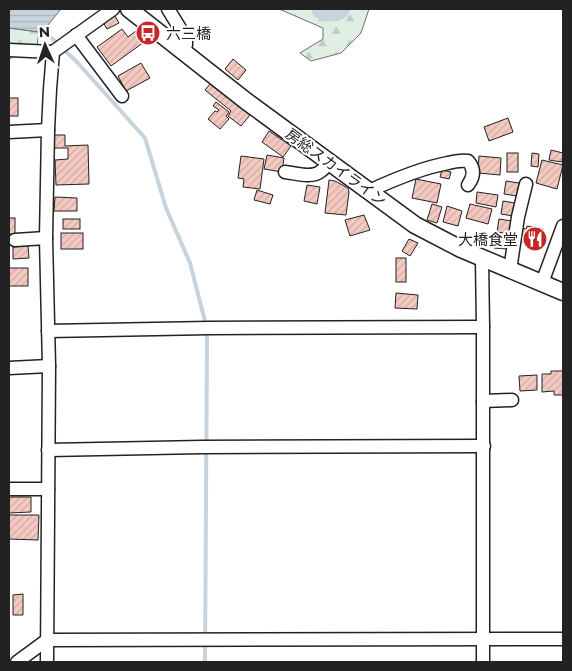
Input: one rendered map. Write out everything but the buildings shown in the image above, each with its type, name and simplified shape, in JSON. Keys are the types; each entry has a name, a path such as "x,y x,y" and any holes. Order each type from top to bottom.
{"main road":[{"name":"房総スカイライン","path":"129,9 246,100 416,225 461,250 563,292"}],"street":[{"path":"9,50 55,51 112,9"},
{"path":"168,9 186,38 186,45 181,50"},
{"path":"75,36 122,96"},
{"path":"47,662 49,366 46,238 50,88 55,51"},
{"path":"9,132 48,130"},
{"path":"369,191 432,166 462,160 468,161 473,168 472,179 468,185"},
{"path":"285,172 316,174 330,162"},
{"path":"510,270 518,217 526,184"},
{"path":"542,283 563,226"},
{"path":"15,240 46,238"},
{"path":"482,258 484,662"},
{"path":"48,331 205,328 483,327"},
{"path":"9,368 49,366"},
{"path":"483,400 512,400"},
{"path":"48,450 206,447 484,446"},
{"path":"9,489 48,489"},
{"path":"17,662 47,640 563,639"}],"green space":[{"path":"279,9 369,9 361,33 341,53 311,61 300,53 323,39 323,28"},
{"path":"9,28 39,32 37,45 9,59"}],"shaded area":[{"path":"9,9 61,9 48,25 39,32 9,28"}],"waterway":[{"path":"322,9 331,11 339,9"},
{"path":"40,27 77,62 145,138 166,208 190,263 206,325 207,338 205,662"}],"place":[{"name":"六三橋","path":"148,33"},
{"name":"大橋食堂","path":"535,239"}]}
